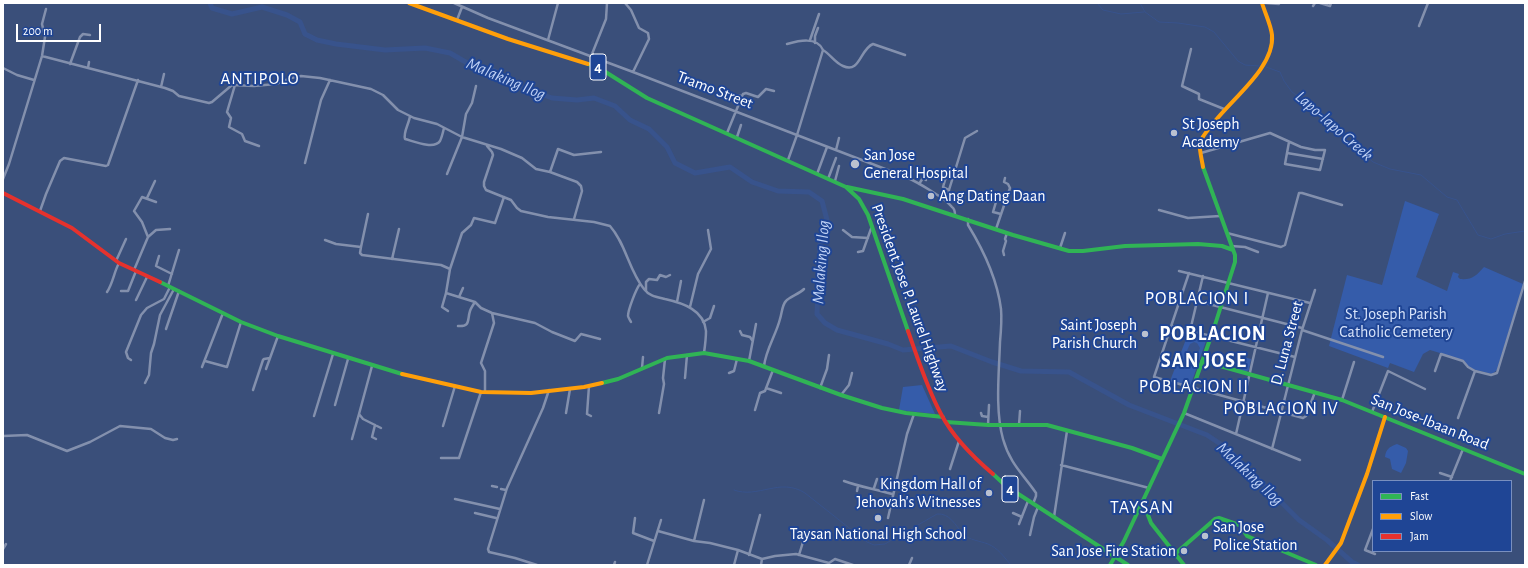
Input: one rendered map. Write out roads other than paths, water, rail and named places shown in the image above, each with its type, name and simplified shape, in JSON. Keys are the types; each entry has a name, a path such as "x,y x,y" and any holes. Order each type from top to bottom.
{"main road":[{"name":"President Jose P. Laurel Highway","path":"409,3 508,39 596,66 642,96 846,187 859,199 865,209 930,390 943,417 959,440 1006,486 1128,565"},
{"path":"1110,565 1143,502 1162,459 1182,420 1221,308 1236,258 1206,177 1200,141 1224,109 1261,71 1272,41 1272,35 1262,3"},
{"path":"846,187 910,201 1007,232 1074,251 1125,246 1198,244 1232,248"},
{"path":"3,193 72,228 118,262 241,322 348,359 455,386 483,392 531,393 570,389 618,379 666,358 687,354 704,353 749,361 820,388 882,408 914,414 943,417"},
{"name":"San Jose-Ibaan Road","path":"1202,361 1342,400 1525,474"},
{"path":"1326,565 1341,543 1367,474 1385,417"},
{"path":"946,422 988,425 1047,426 1132,448 1162,459"},
{"path":"1143,502 1150,523 1184,565"},
{"path":"1175,554 1204,528 1215,519 1219,518 1245,527 1245,533 1247,536 1316,565"}],"street":[{"name":"Tramo Street","path":"454,3 827,146 919,184 948,203 954,209 955,216"},
{"path":"548,40 558,3"},
{"path":"596,66 592,57 606,19 607,3"},
{"path":"625,3 631,10 639,28 650,35 650,39 633,72"},
{"path":"1265,3 1279,4"},
{"path":"1320,3 1330,6 1332,3"},
{"path":"1419,26 1428,3"},
{"path":"457,20 462,7"},
{"path":"3,179 42,56 45,37 42,24 46,9"},
{"path":"810,40 819,14"},
{"path":"816,43 815,36 818,28"},
{"path":"70,64 80,37 83,34 90,35"},
{"path":"787,44 804,39 810,40 821,46 823,50 840,64 848,67 858,63 865,49 873,44 905,55"},
{"path":"1191,49 1182,86 1200,94 1199,99 1224,109"},
{"path":"788,160 823,50"},
{"path":"42,56 138,80 173,91 179,96 209,103 232,85 254,86 276,84 300,76 330,80 377,92 398,110 410,116 437,124 462,137 522,158 536,169 550,172 577,182 582,186 582,191 574,219"},
{"path":"88,68 89,62"},
{"path":"3,68 17,75 34,80"},
{"path":"161,87 164,74"},
{"path":"40,211 60,161 64,158 106,166 108,165 138,80"},
{"path":"305,163 321,100 330,80"},
{"path":"235,85 227,112 231,118 229,127 241,133 245,141 259,146"},
{"path":"447,174 462,137 466,114 472,103 476,86"},
{"path":"726,96 742,96 746,93 759,96 766,89 774,91"},
{"path":"727,134 742,96"},
{"path":"410,116 404,134 405,139 427,145 436,144 440,141 444,128"},
{"path":"736,138 741,125"},
{"path":"948,203 949,190 965,138 977,131"},
{"path":"1201,153 1270,133 1308,149 1324,150 1320,170 1286,164 1285,162 1289,142"},
{"path":"836,150 839,138"},
{"path":"487,145 491,149 493,155 484,182 484,188 513,201 517,208 521,211 548,217 599,222 610,226 640,284 646,291 653,296 690,307 696,312 703,322 706,332 704,353"},
{"path":"817,174 822,164 827,146"},
{"path":"550,172 558,149 574,155 602,152"},
{"path":"1287,153 1323,159"},
{"path":"828,179 836,158"},
{"path":"834,182 839,166"},
{"path":"946,176 943,187 949,190"},
{"path":"919,184 923,178 926,180"},
{"path":"996,228 1010,188 1008,184 1004,182 1005,178"},
{"path":"147,198 155,181"},
{"path":"1227,233 1281,248 1285,245 1299,193 1302,192 1342,205"},
{"path":"148,236 142,222 134,212 142,197 156,202"},
{"path":"448,311 442,307 450,269 462,233 471,225 474,218 495,223 504,197"},
{"path":"989,200 996,202 993,212 1001,214"},
{"path":"1159,210 1188,218 1220,216"},
{"path":"368,214 360,253 362,255 441,265 450,269"},
{"path":"968,219 968,224 989,264 996,285 1001,310 999,379 1000,425 1003,440 1011,459 1023,478 1036,493 1034,517 1030,535"},
{"path":"858,252 862,252 872,226"},
{"path":"392,259 399,228"},
{"path":"121,291 128,291 148,236 156,230 170,229"},
{"path":"690,307 698,274 711,249 708,230"},
{"path":"843,230 852,237 868,238"},
{"path":"1004,255 1003,251 1007,232"},
{"path":"1060,248 1064,233"},
{"path":"107,292 112,283 126,238"},
{"path":"325,240 336,244 361,247"},
{"path":"1232,248 1245,247 1258,252"},
{"path":"166,329 173,288 172,274 179,250"},
{"path":"159,256 156,266 172,274"},
{"path":"1179,271 1310,303"},
{"path":"1189,273 1154,377 1193,389 1303,418 1306,416 1315,392"},
{"path":"646,291 646,282 649,279 657,280 660,275 666,277 670,276"},
{"path":"1190,331 1203,276"},
{"path":"136,300 147,277"},
{"path":"677,302 681,281"},
{"path":"1435,371 1441,354 1463,361 1468,367 1475,371 1491,375 1497,373 1525,281"},
{"path":"631,322 628,317 629,311 640,284"},
{"path":"131,360 128,358 126,352 141,315 147,308 164,299 173,288"},
{"path":"145,383 148,378 151,352 160,315 173,288"},
{"path":"459,297 463,288"},
{"path":"764,366 765,358 776,332 786,300 797,295 804,289"},
{"name":"D. Luna Street","path":"1272,449 1302,329 1315,290"},
{"path":"446,293 474,302 481,308 492,313 535,323 552,332 575,341 581,334 600,339"},
{"path":"1236,434 1268,293"},
{"path":"1197,301 1302,329 1383,357"},
{"path":"458,326 464,326 467,323 470,318 470,312 474,302"},
{"path":"703,322 710,318 714,306"},
{"path":"202,367 223,313"},
{"path":"441,458 459,458 483,392 485,371 482,363 494,323 492,313"},
{"path":"205,361 227,367 241,322"},
{"path":"749,361 756,324"},
{"path":"1171,326 1295,357"},
{"path":"740,331 742,335 750,337 753,340"},
{"path":"266,370 278,336"},
{"path":"314,416 333,354"},
{"path":"685,378 687,354"},
{"path":"820,388 827,369 829,355"},
{"path":"642,368 643,357"},
{"path":"253,390 263,360 270,358"},
{"path":"659,413 664,384 663,378 666,358"},
{"path":"335,405 348,359"},
{"path":"729,373 734,371 737,359"},
{"path":"1342,400 1354,362"},
{"path":"352,439 372,366"},
{"path":"756,410 760,393 766,388 773,370"},
{"path":"1372,412 1388,371 1425,389"},
{"path":"1458,418 1475,371"},
{"path":"841,395 849,385 852,373"},
{"path":"443,426 455,386"},
{"path":"589,386 587,414 591,416"},
{"path":"766,388 781,393"},
{"path":"566,413 570,389"},
{"path":"537,565 489,552 488,549 496,518 506,490 543,408 549,390"},
{"path":"988,425 989,405"},
{"path":"1019,425 1020,411"},
{"path":"981,413 982,416 988,417"},
{"path":"1184,413 1300,460"},
{"path":"359,414 362,420 382,428"},
{"path":"888,518 892,494 907,434 914,414"},
{"path":"375,425 372,437 376,439"},
{"path":"3,436 28,435 67,451 92,441 120,426 151,429 168,439 178,439"},
{"path":"1054,518 1067,431"},
{"path":"950,469 959,440"},
{"path":"1450,480 1463,449"},
{"path":"1061,465 1149,488"},
{"path":"1440,473 1452,477"},
{"path":"874,488 877,479"},
{"path":"844,481 892,494"},
{"path":"492,486 497,487"},
{"path":"857,491 858,486"},
{"path":"500,489 506,490"},
{"path":"455,499 500,509"},
{"path":"694,541 704,500"},
{"path":"1019,524 1028,501"},
{"path":"475,513 496,518"},
{"path":"1013,513 1022,517"},
{"path":"749,555 760,515"},
{"path":"635,518 632,531 633,533 654,541"},
{"path":"647,565 661,520"},
{"path":"658,531 694,541 710,543 738,550 762,559 780,555 799,555 828,563 835,559 853,565"},
{"path":"1372,532 1365,550 1375,554"},
{"path":"799,555 803,542"},
{"path":"3,549 6,544"},
{"path":"734,565 738,550"},
{"path":"909,565 912,558"},
{"path":"761,565 762,559"}],"waterway":[{"name":"Malaking Ilog","path":"210,3 212,8 232,14 262,7 287,15 300,22 305,34 317,40 385,50 425,48 450,53 469,64 493,70 521,87 552,98 577,100 594,98 615,106 630,120 649,129 667,147 675,163 695,173 730,167 752,182 778,191 809,192 822,201 827,220 820,245 817,314 825,323 837,330 888,344 903,350 951,346 992,362 1021,371 1069,372 1129,405 1207,435 1228,449 1299,520 1327,540 1352,562 1358,565"},
{"path":"1097,3 1103,10 1121,14 1144,12"},
{"name":"Lapo-lapo Creek","path":"1140,3 1145,12 1159,22 1205,27 1214,32 1238,61 1245,65 1259,66"},
{"name":"Lapo-lapo Creek","path":"1266,67 1280,72 1284,81 1292,92 1321,112 1348,141 1373,162 1390,169 1421,175 1447,197 1457,200 1478,235 1491,239 1505,234 1525,231"},
{"path":"734,490 752,492 778,487 796,489 805,493 867,542 874,545 885,544 937,514 942,514 952,520 965,536 995,548 1011,565"}],"place":[{"name":"St Joseph Academy","path":"1174,133"},
{"name":"San Jose General Hospital","path":"855,164"},
{"name":"Ang Dating Daan","path":"931,196"},
{"name":"Saint Joseph Parish Church","path":"1145,334"},
{"name":"Kingdom Hall of Jehovah's Witnesses","path":"989,493"},
{"name":"Taysan National High School","path":"878,518"},
{"name":"San Jose Police Station","path":"1205,536"},
{"name":"San Jose Fire Station","path":"1184,551"}],"district":[{"name":"ANTIPOLO","path":"260,79"},
{"name":"POBLACION I","path":"1197,299"},
{"name":"POBLACION","path":"1213,334"},
{"name":"SAN JOSE","path":"1204,361"},
{"name":"POBLACION II","path":"1194,387"},
{"name":"POBLACION IV","path":"1281,409"},
{"name":"TAYSAN","path":"1142,508"}],"park label":[{"name":"St. Joseph Parish Catholic Cemetery","path":"1396,323"}]}
